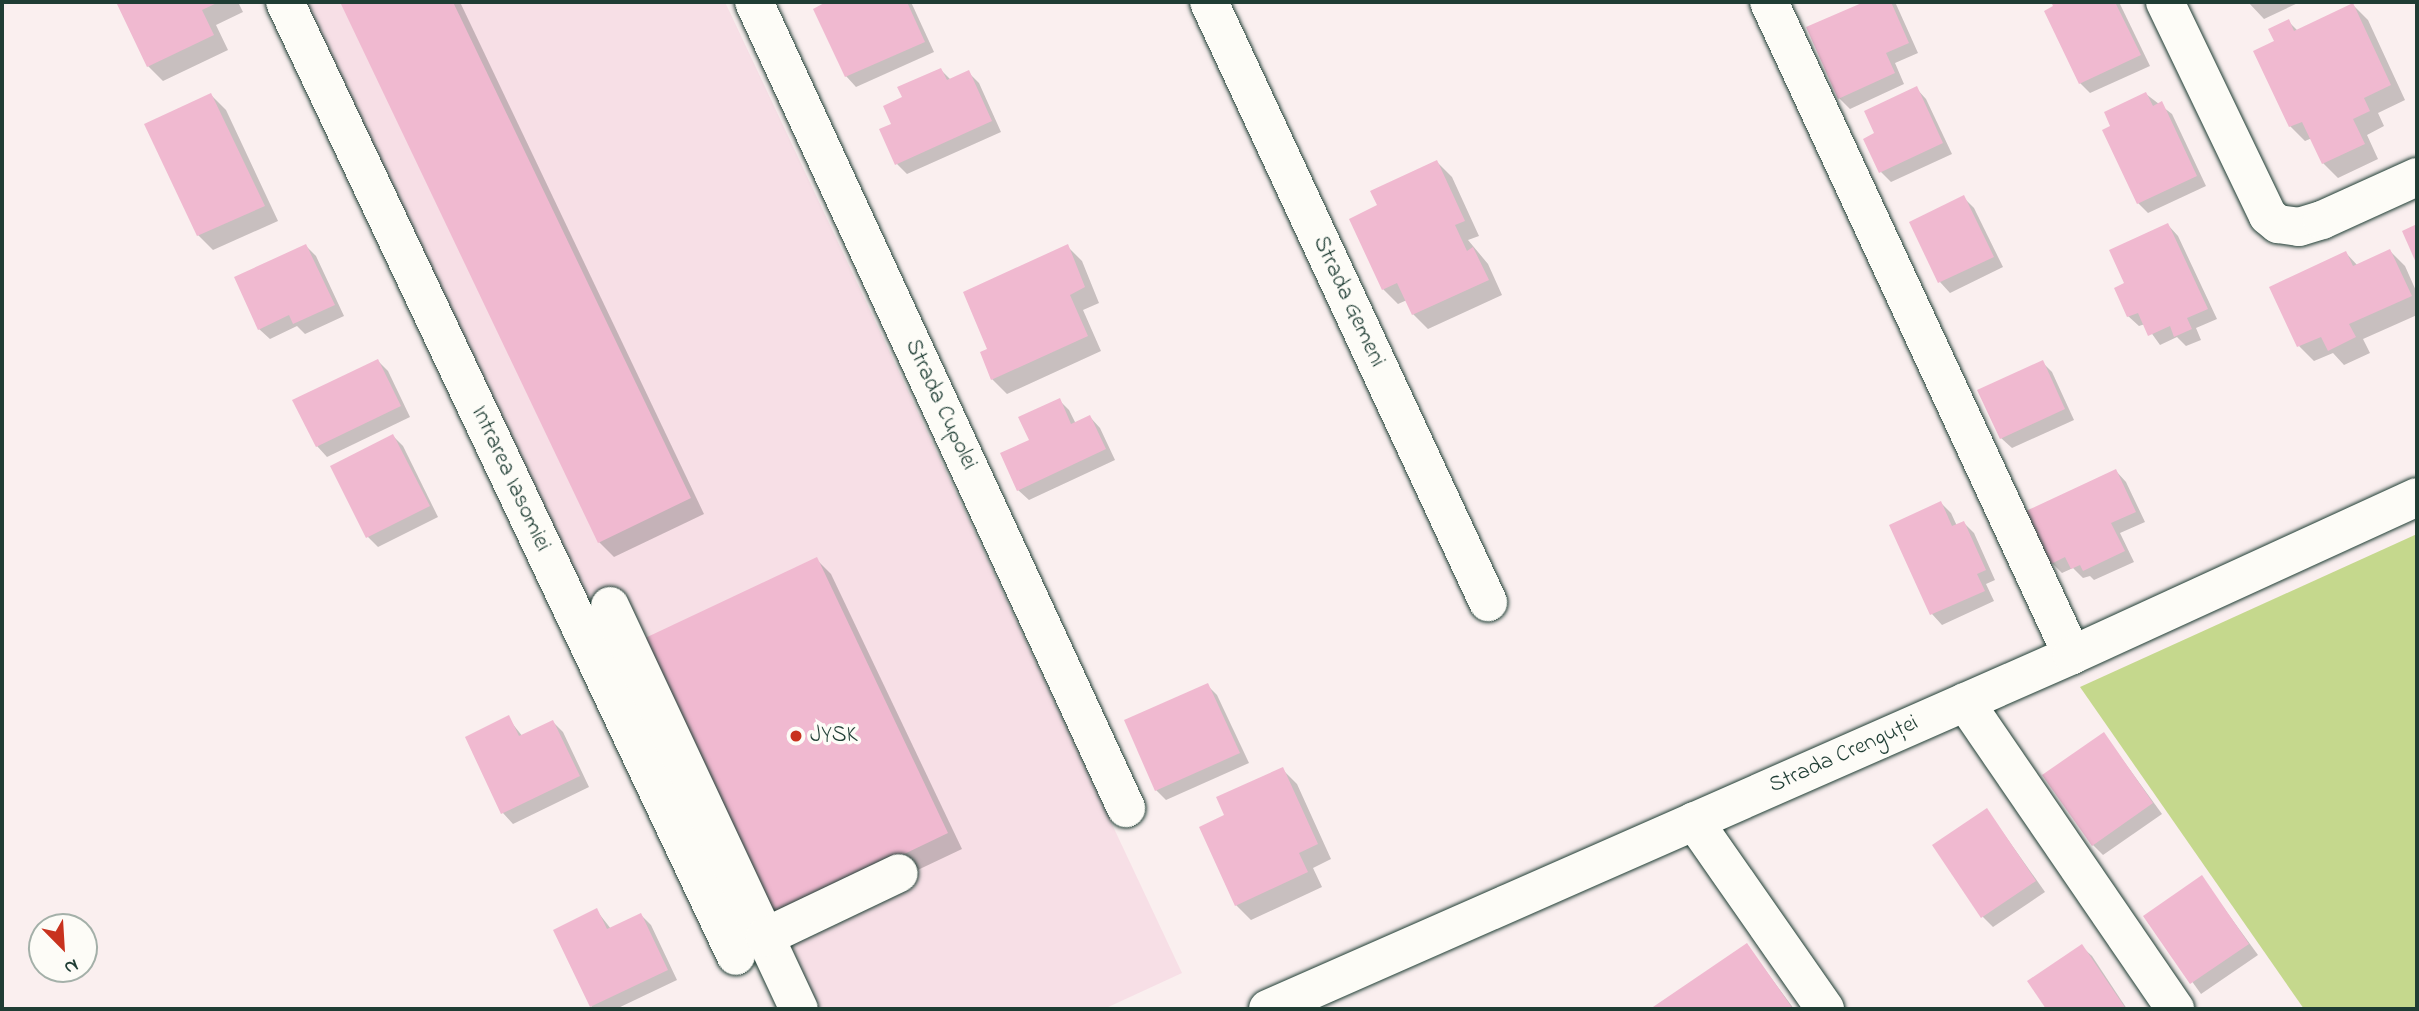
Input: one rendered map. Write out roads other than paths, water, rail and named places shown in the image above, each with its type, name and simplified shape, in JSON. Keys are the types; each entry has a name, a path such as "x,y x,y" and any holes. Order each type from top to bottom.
{"street":[{"name":"Intrarea Iasomiei","path":"285,2 751,947"},
{"name":"Strada Cupolei","path":"754,2 1126,808"},
{"name":"Strada Gemeni","path":"1209,2 1488,602"},
{"path":"1769,2 2072,655"},
{"path":"2165,2 2268,216 2278,224 2300,227 2322,220 2417,177"},
{"name":"Strada Crenguței","path":"1277,1008 2072,655 2417,497"},
{"path":"610,606 751,947 799,1009"},
{"path":"1965,702 2175,1009"},
{"path":"1694,821 1825,1009"},
{"path":"751,947 899,873"}],"place":[{"name":"JYSK","path":"796,736"}]}
